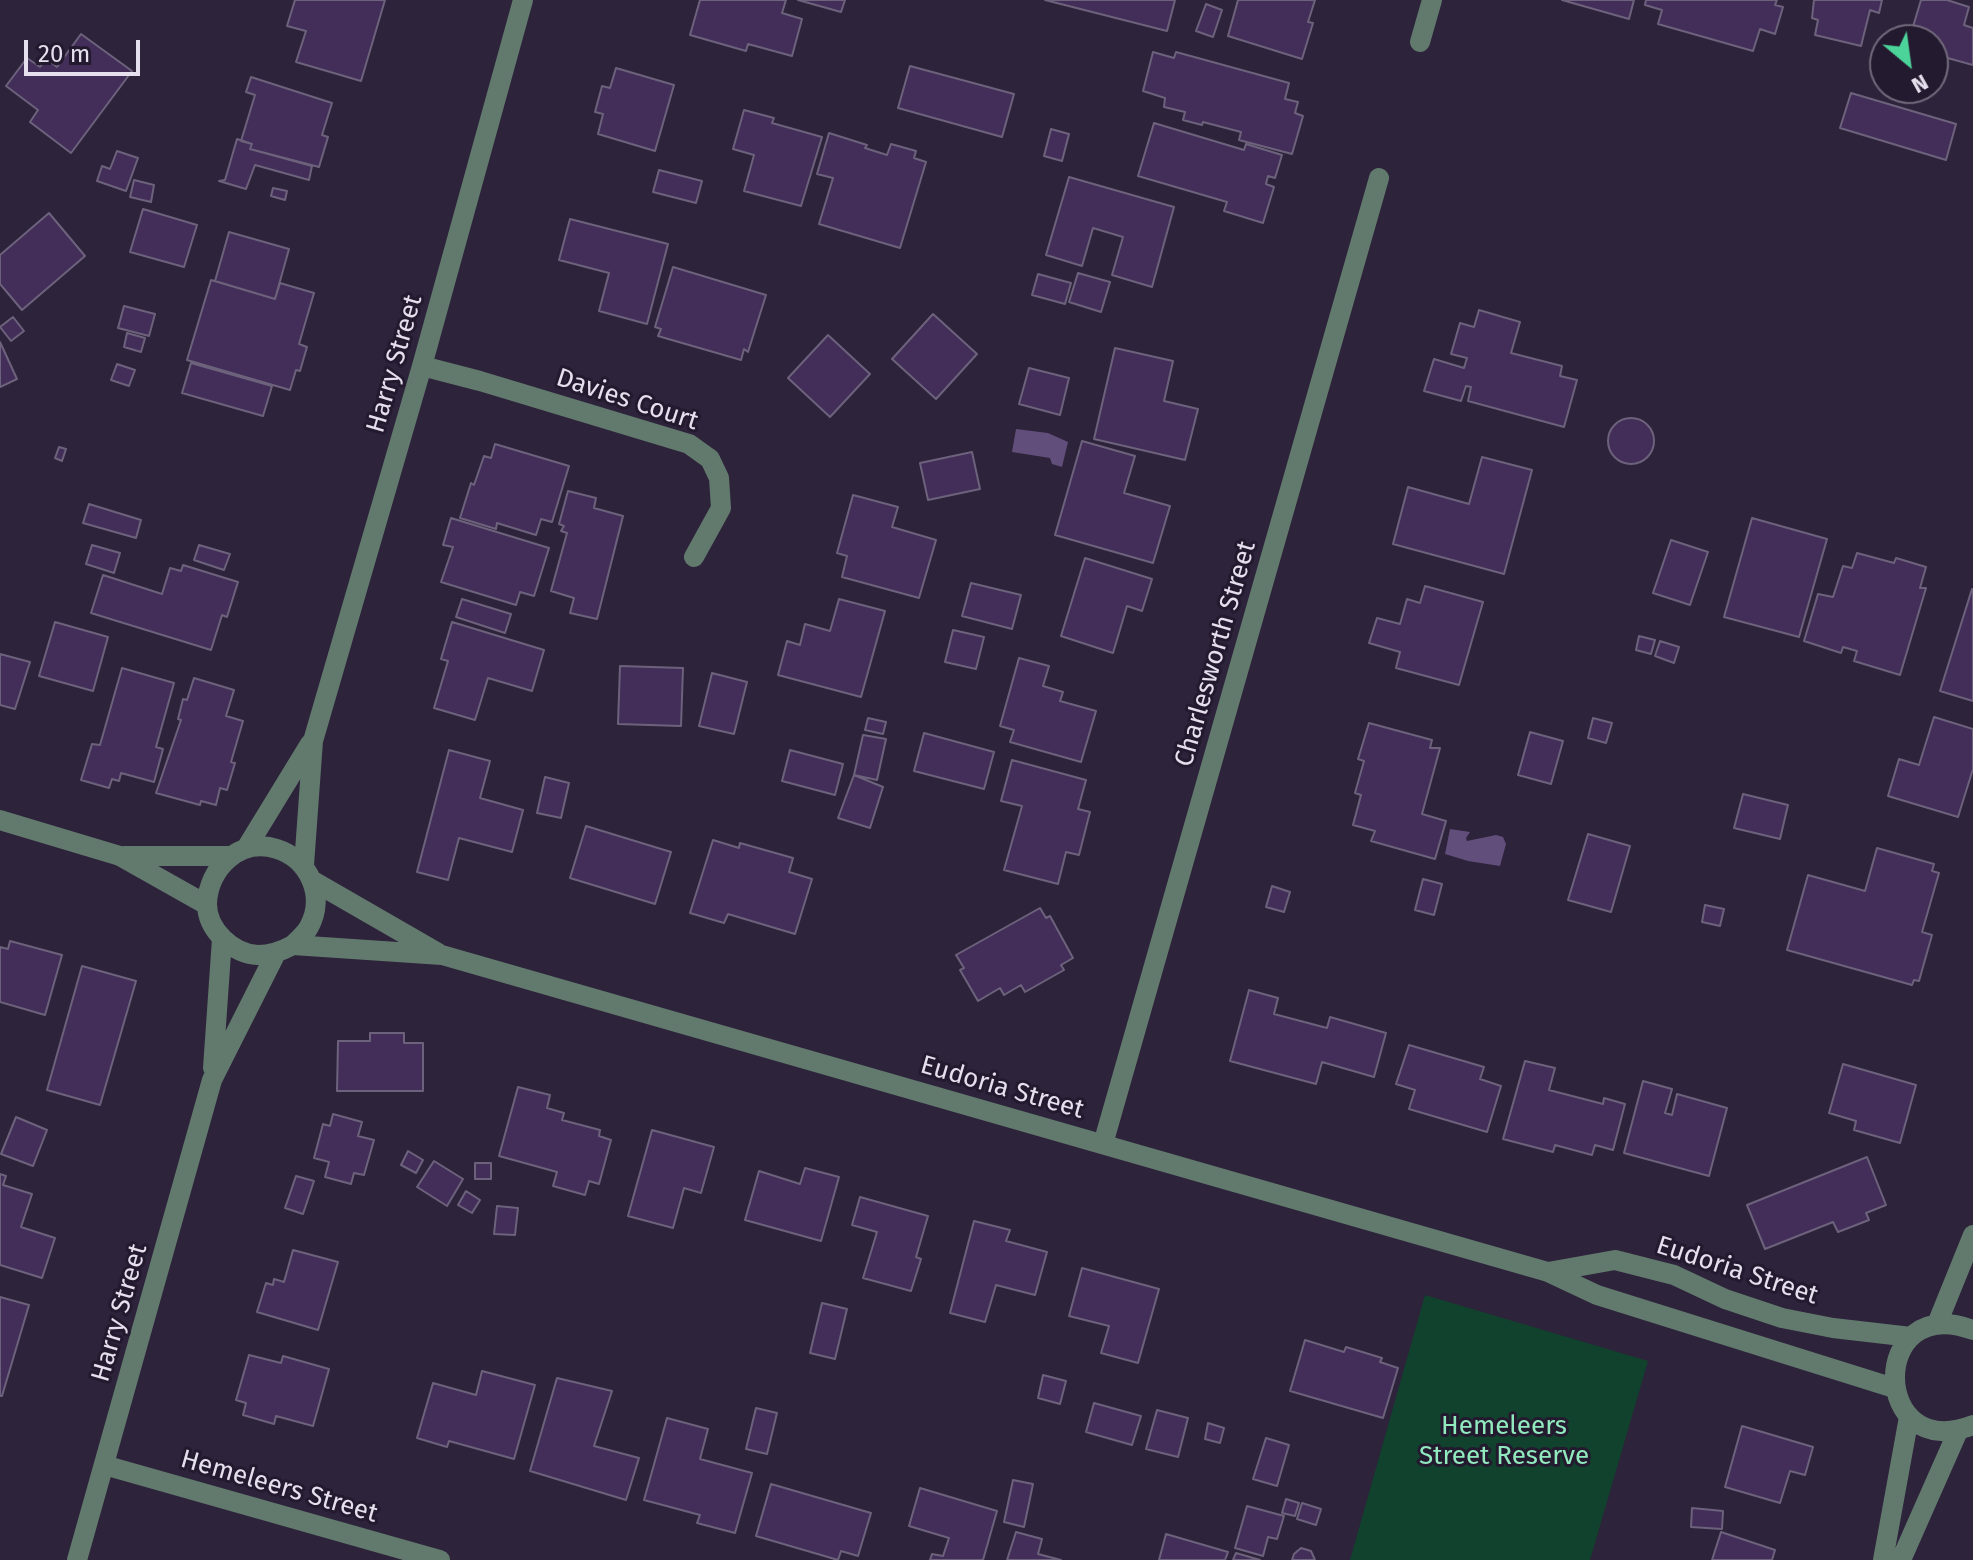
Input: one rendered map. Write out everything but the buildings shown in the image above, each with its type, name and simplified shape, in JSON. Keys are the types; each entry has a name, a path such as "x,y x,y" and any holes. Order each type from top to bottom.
{"street":[{"name":"Harry Street","path":"308,873 313,741 422,366 523,0"},
{"path":"1420,42 1432,0"},
{"name":"Charlesworth Street","path":"1103,1144 1379,178"},
{"name":"Davies Court","path":"422,366 689,444 710,459 719,478 721,508 694,557"},
{"name":"Harry Street","path":"239,852 313,741"},
{"path":"0,820 120,856 207,905"},
{"path":"120,856 239,852 268,846 287,852 308,873 316,904 309,928 285,949 257,955 238,950 222,939 212,924 207,905 212,877 239,852"},
{"name":"Eudoria Street","path":"308,873 442,955"},
{"name":"Harry Street","path":"77,1560 212,1080 222,939"},
{"name":"Harry Street","path":"212,1080 285,949"},
{"name":"Eudoria Street","path":"285,949 442,955 1548,1272 1597,1295 1894,1388"},
{"path":"1937,1324 1973,1235"},
{"name":"Eudoria Street","path":"1548,1272 1615,1260 1674,1275 1725,1299 1782,1318 1833,1328 1911,1337"},
{"path":"1901,1560 1965,1428 1932,1430 1909,1417 1899,1404 1894,1388 1895,1360 1911,1337 1937,1324 1957,1324 1973,1330"},
{"path":"1883,1560 1909,1417"},
{"name":"Hemeleers Street","path":"104,1465 440,1560"}],"green space":[{"name":"Hemeleers Street Reserve","path":"1425,1295 1648,1361 1590,1560 1350,1560"}],"shaded area":[{"path":"1016,429 1048,433 1068,442 1062,467 1052,464 1050,458 1012,452"},
{"path":"1450,829 1470,832 1467,841 1496,835 1503,837 1506,844 1500,866 1445,854"}]}
